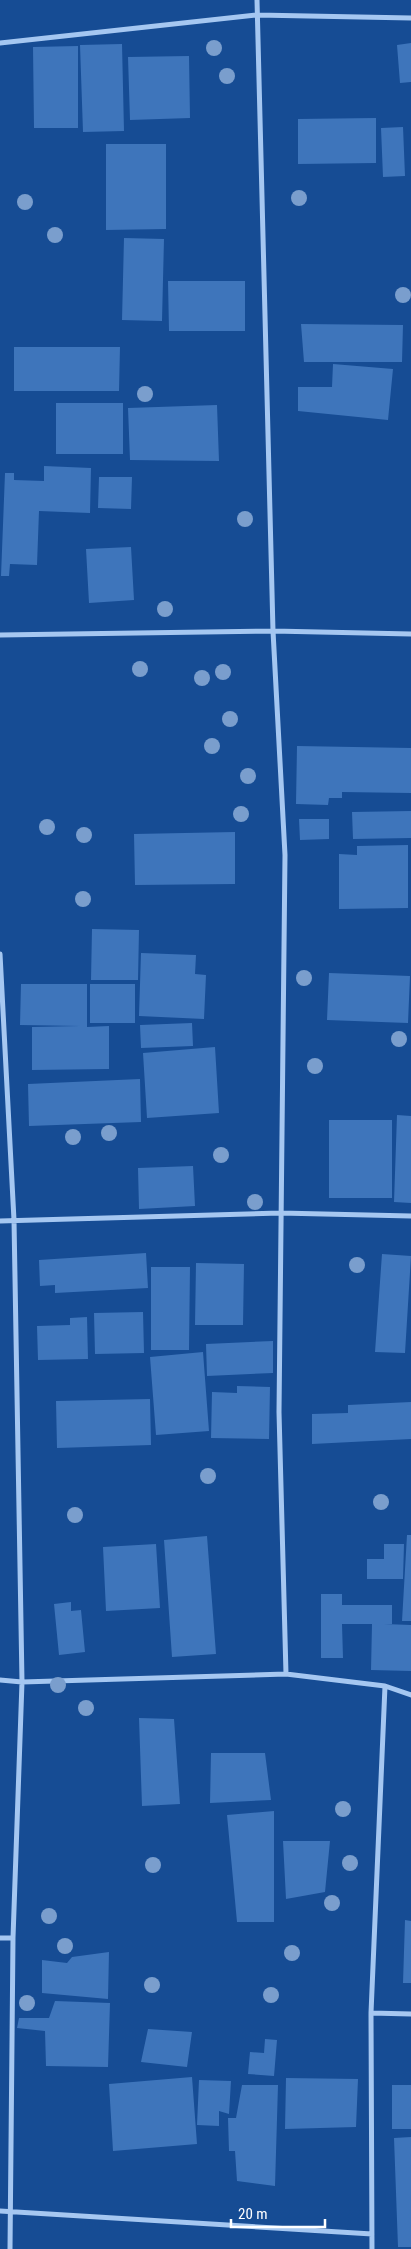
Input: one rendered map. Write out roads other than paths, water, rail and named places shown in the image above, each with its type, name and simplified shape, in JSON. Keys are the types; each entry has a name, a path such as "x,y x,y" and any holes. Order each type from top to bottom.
{"street":[{"path":"256,0 273,631 285,855 279,1412 286,1674"},
{"path":"0,43 257,15 411,18"},
{"path":"0,635 273,631 411,634"},
{"path":"0,954 14,1220 22,1682 13,1938 10,2249"},
{"path":"0,1221 280,1213 411,1216"},
{"path":"0,1680 22,1682 286,1674 386,1686 411,1695"},
{"path":"372,2249 371,2013 386,1686"},
{"path":"0,1938 13,1938"},
{"path":"371,2013 411,2014"},
{"path":"0,2211 372,2234"}]}
